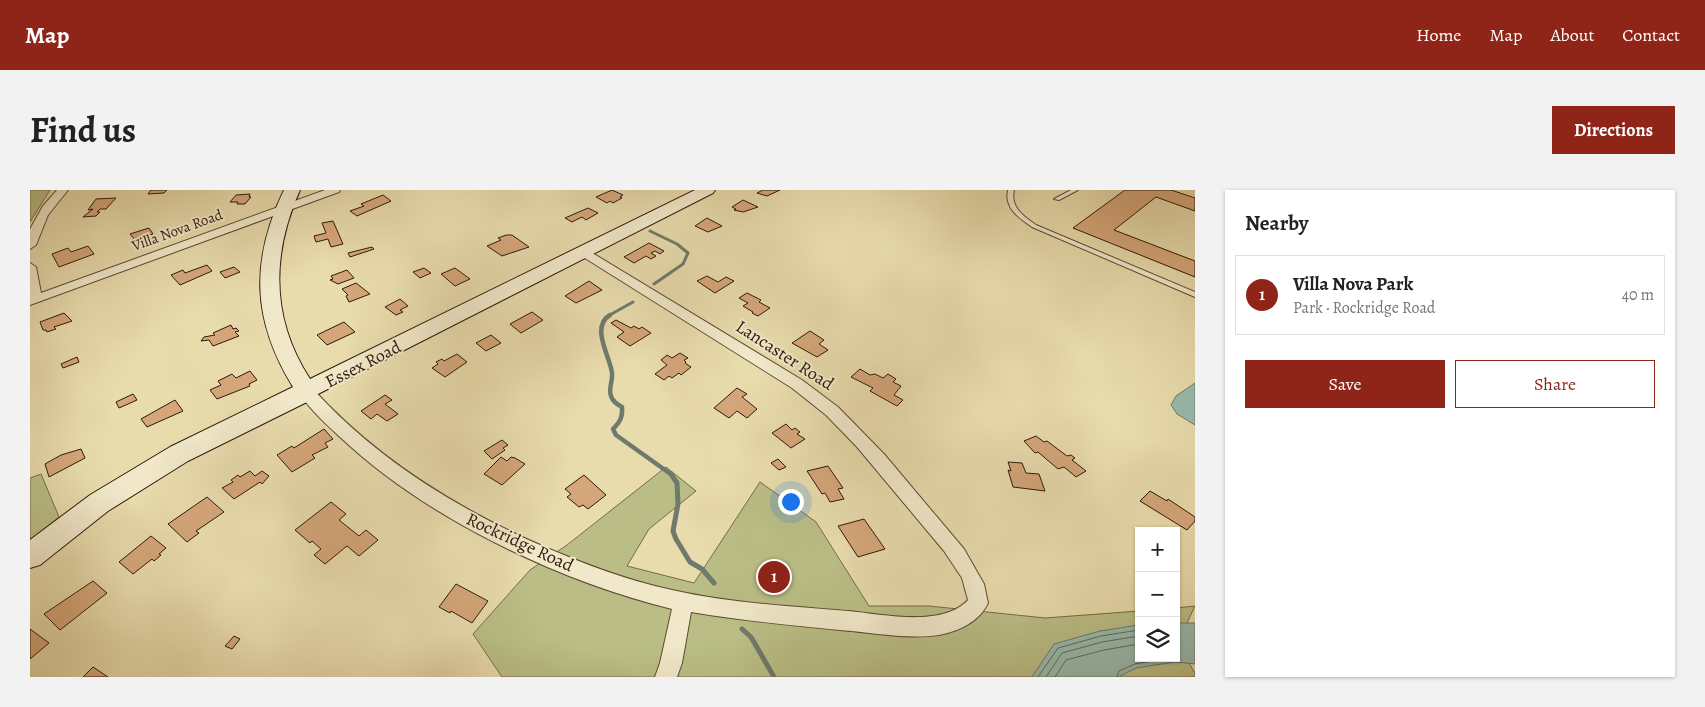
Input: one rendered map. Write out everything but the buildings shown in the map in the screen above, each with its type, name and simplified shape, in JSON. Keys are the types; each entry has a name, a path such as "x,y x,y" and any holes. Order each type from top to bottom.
{"street":[{"path":"30,245 34,230 43,214 63,190"},
{"name":"Rockridge Road","path":"292,190 282,209 272,245 269,267 275,325 281,346 307,392 332,420 366,450 405,480 449,508 504,538 565,565 618,584 683,602 910,627 936,626 954,621 969,615 978,603"},
{"name":"Villa Nova Road","path":"33,300 335,190"},
{"name":"Essex Road","path":"30,556 99,502 179,454 307,392 707,190"},
{"name":"Lancaster Road","path":"584,252 817,397 855,433 946,541 974,584 978,603"},
{"path":"30,267 33,300"},
{"path":"666,677 671,664 683,602"}],"lane":[{"path":"1011,190 1010,200 1012,206 1024,219 1034,226 1195,295"},
{"path":"1057,199 1075,190"}],"green space":[{"path":"30,190 50,190 30,222"},
{"path":"666,467 696,491 649,529 627,566 694,583 760,482 816,522 869,606 929,606 1045,618 1135,611 1135,662 1180,662 1180,649 1195,673 1195,677 502,677 473,634 530,570 567,545"},
{"path":"41,474 59,517 30,540 30,478"},
{"path":"1195,606 1180,638 1180,608"}],"water":[{"path":"1195,383 1195,425 1177,414 1171,405 1176,396"},
{"path":"1180,623 1195,623 1195,664 1175,662 1180,662"},
{"path":"1135,626 1135,662 1175,662 1136,668 1118,677 1032,677 1054,644 1100,631"}],"waterway":[{"path":"650,231 677,244 688,253 683,264 654,284"},
{"path":"608,316 633,302"},
{"path":"610,315 604,320 601,334 611,366 610,393 614,401 622,407 622,414 618,424 613,429 616,435 671,475"},
{"path":"671,475 677,483 678,504 673,531 676,539 690,562 702,569 714,583"},
{"path":"742,629 751,637 774,677"}],"place":[{"name":"Villa Nova Park","path":"774,577"}]}
